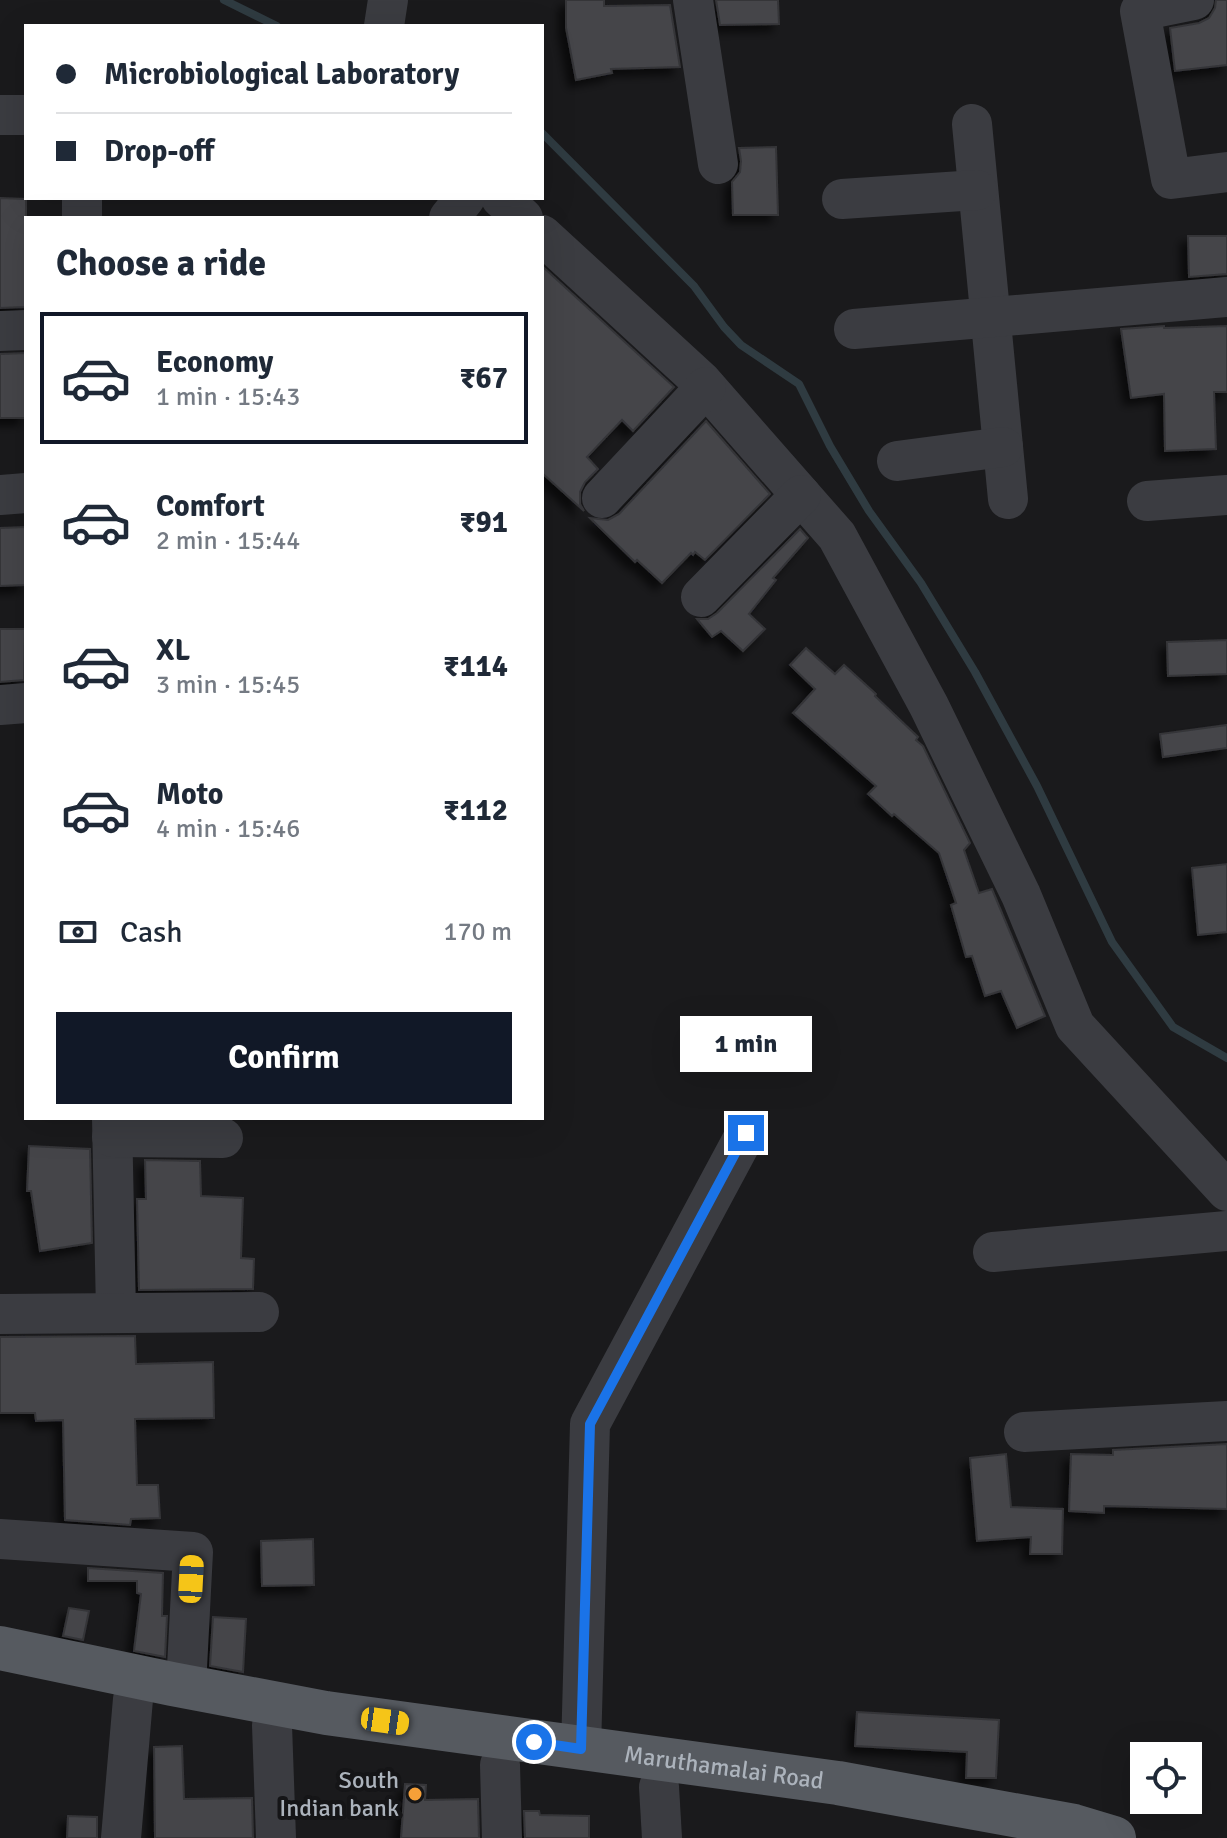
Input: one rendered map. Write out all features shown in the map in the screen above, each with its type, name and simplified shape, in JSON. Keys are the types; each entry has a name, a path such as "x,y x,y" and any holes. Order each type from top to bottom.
{"main road":[{"name":"Maruthamalai Road","path":"0,1648 326,1713 852,1785 1074,1826 1114,1838"},
{"name":"Maruthamalai Road","path":"0,1674 391,1748 829,1810 998,1838"}],"street":[{"path":"384,24 388,0"},
{"path":"693,0 718,164"},
{"path":"1194,0 1140,11 1171,179 1227,172"},
{"path":"0,115 24,115"},
{"path":"972,124 1008,499"},
{"path":"842,199 977,190"},
{"path":"451,216 463,200"},
{"path":"503,200 521,216"},
{"path":"544,237 706,387 837,536 929,706 1021,895 1075,1026 1227,1191"},
{"path":"854,329 1227,297"},
{"path":"0,331 24,330"},
{"path":"602,498 706,387"},
{"path":"897,461 1003,447"},
{"path":"0,495 24,493"},
{"path":"701,597 801,495"},
{"path":"1147,501 1227,495"},
{"path":"0,705 24,703"},
{"path":"116,1312 112,1128 223,1138"},
{"path":"581,1749 590,1424 746,1133"},
{"path":"993,1252 1227,1231"},
{"path":"0,1314 259,1312"},
{"path":"1024,1432 1227,1421"},
{"path":"0,1539 193,1552 186,1687"},
{"path":"121,1838 133,1699"},
{"path":"272,1725 276,1838"},
{"path":"500,1765 502,1838"},
{"path":"659,1787 662,1838"}],"building":[{"path":"566,0 604,0 604,6 670,5 680,67 611,69 612,73 576,80 566,28"},
{"path":"716,0 778,0 779,24 720,25"},
{"path":"1216,0 1227,0 1227,65 1175,71 1170,28 1209,18"},
{"path":"776,147 778,215 733,215 732,182 740,172 739,148"},
{"path":"0,198 24,199 24,307 0,308"},
{"path":"1188,236 1227,236 1227,274 1189,277"},
{"path":"544,268 674,387 633,431 622,420 587,457 598,469 580,492 580,504 584,511 544,475"},
{"path":"1227,326 1227,392 1214,392 1216,449 1165,451 1164,394 1131,398 1121,329"},
{"path":"24,353 24,418 0,418 0,354"},
{"path":"706,421 770,494 705,560 695,552 693,555 691,553 662,583 637,560 635,562 590,518 608,520 619,514"},
{"path":"24,527 24,585 0,586 0,528"},
{"path":"800,529 808,538 773,578 776,580 749,614 765,629 743,651 721,631 712,637 697,619 708,619 717,613"},
{"path":"0,629 24,629 24,680 0,682"},
{"path":"1227,640 1227,674 1168,676 1167,642"},
{"path":"806,648 835,674 844,665 918,737 916,740 923,746 970,843 964,850 979,893 992,889 1045,1016 1017,1028 1001,991 985,996 972,956 966,957 951,905 956,903 939,853 868,794 876,786 793,713 815,689 790,665"},
{"path":"1227,725 1227,748 1163,757 1160,734"},
{"path":"1227,864 1227,932 1198,935 1192,868"},
{"path":"29,1146 90,1149 92,1243 40,1251 31,1191 27,1191"},
{"path":"145,1160 200,1161 201,1196 243,1198 241,1258 254,1259 253,1289 139,1290 137,1199 146,1199"},
{"path":"135,1336 136,1364 213,1362 214,1418 135,1419 137,1485 158,1485 160,1518 131,1519 130,1525 65,1520 63,1420 36,1421 35,1413 0,1413 0,1337"},
{"path":"1227,1444 1227,1509 1104,1506 1104,1513 1069,1511 1071,1454 1113,1455 1113,1450"},
{"path":"1006,1454 1011,1507 1063,1509 1062,1554 1030,1554 1031,1537 977,1541 970,1458"},
{"path":"313,1539 314,1585 262,1586 261,1541"},
{"path":"88,1568 163,1573 162,1616 167,1616 165,1657 134,1651 141,1594 137,1593 137,1581 88,1581"},
{"path":"69,1608 89,1611 83,1640 63,1636"},
{"path":"213,1617 246,1619 243,1672 210,1666"},
{"path":"857,1712 999,1720 996,1778 966,1778 967,1752 855,1746"},
{"path":"182,1746 184,1799 252,1798 253,1838 155,1838 154,1747"},
{"path":"405,1784 426,1785 425,1800 478,1799 479,1838 401,1838"},
{"path":"524,1811 539,1811 540,1815 589,1816 589,1838 525,1838"},
{"path":"68,1816 97,1817 97,1838 67,1838"}],"waterway":[{"path":"224,0 273,24"},
{"path":"544,135 694,286 741,345 799,384 830,446 869,511 921,583 975,672 1037,786 1112,942 1173,1027 1227,1058"}],"place":[{"name":"South Indian bank","path":"415,1794"}],"route":[{"path":"534,1742 581,1749 590,1424 746,1133"}]}
